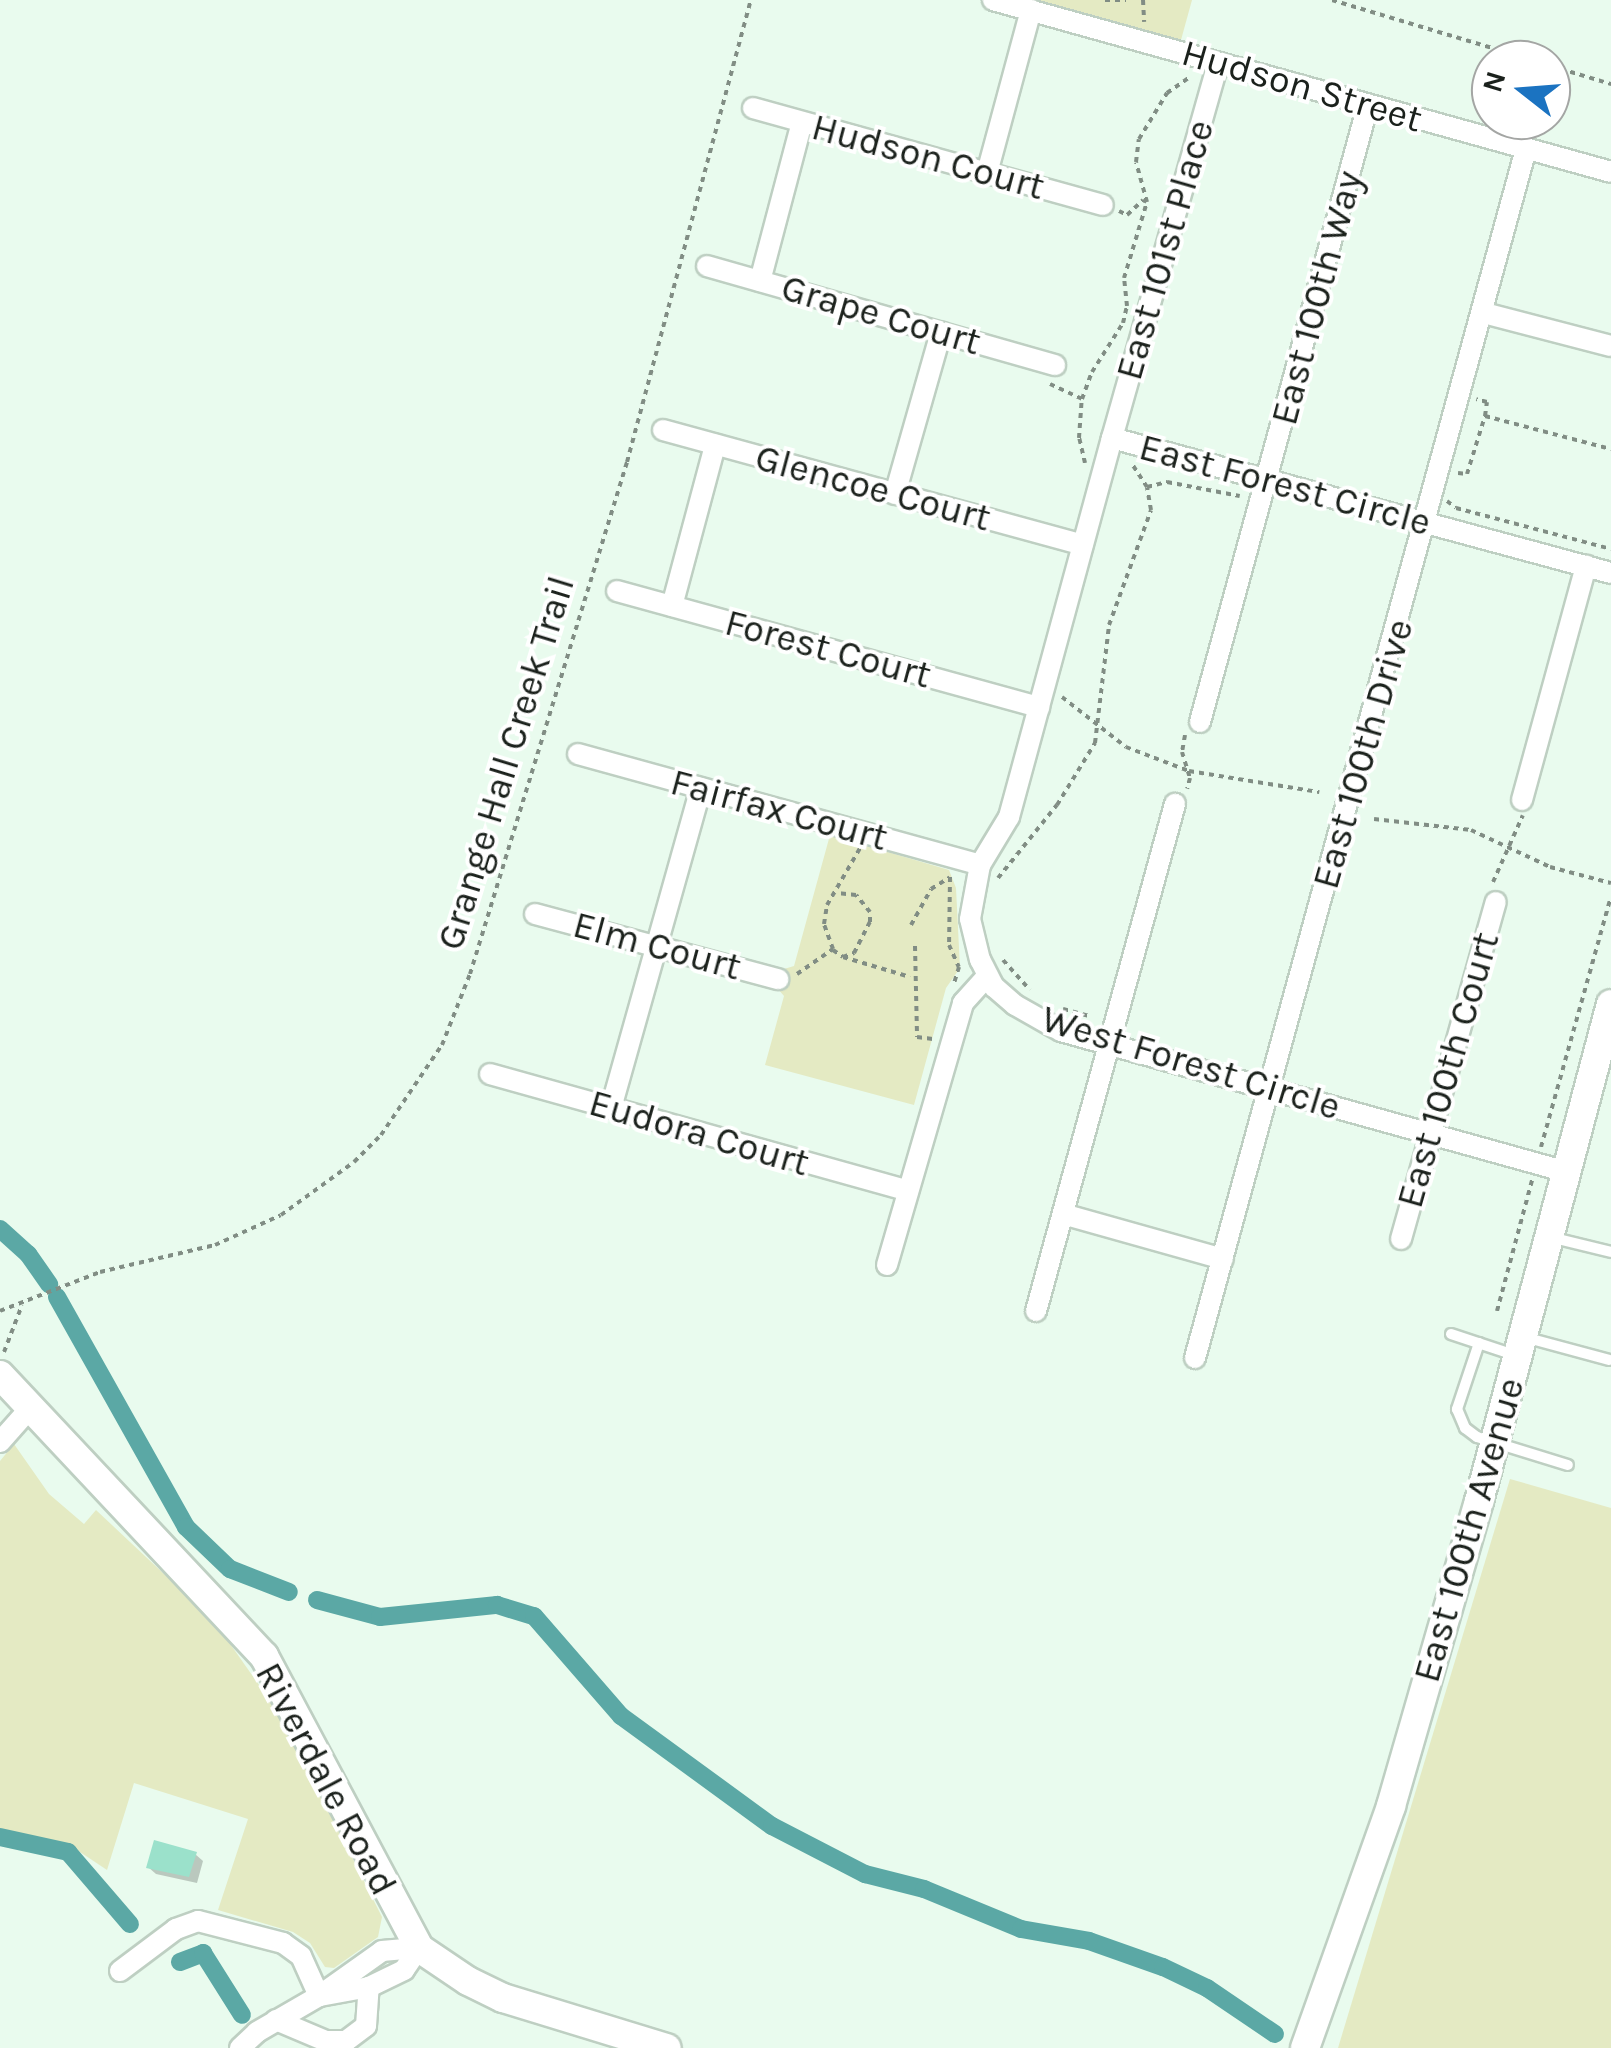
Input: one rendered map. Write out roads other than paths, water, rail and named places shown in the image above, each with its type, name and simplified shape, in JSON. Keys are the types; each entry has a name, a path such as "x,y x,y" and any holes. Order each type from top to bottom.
{"street":[{"name":"Hudson Street","path":"994,0 1611,172"},
{"path":"987,173 1031,10"},
{"name":"East 101st Place","path":"1112,438 1218,62"},
{"name":"East 100th Way","path":"1200,722 1270,480 1368,104"},
{"name":"Hudson Court","path":"753,108 1103,205"},
{"path":"760,281 802,122"},
{"name":"East 100th Drive","path":"1195,1358 1427,523 1526,149"},
{"name":"Grape Court","path":"706,266 1055,365"},
{"path":"1484,313 1611,346"},
{"path":"895,494 940,332"},
{"name":"Glencoe Court","path":"663,430 1083,545"},
{"name":"East Forest Circle","path":"1038,706 1112,438 1611,573"},
{"path":"672,606 715,445"},
{"path":"1522,800 1586,566"},
{"name":"Forest Court","path":"617,591 1038,706"},
{"name":"West Forest Circle","path":"1038,706 1010,817 980,865 970,918 988,976 1005,997 1041,1022 1110,1045 1567,1172"},
{"name":"Fairfax Court","path":"578,754 980,865"},
{"path":"612,1108 701,788"},
{"path":"1036,1310 1175,804"},
{"name":"East 100th Court","path":"1401,1239 1496,902"},
{"name":"Elm Court","path":"536,914 778,979"},
{"path":"888,1266 962,1002 988,976"},
{"name":"East 100th Avenue","path":"1305,2048 1387,1818 1606,1044 1611,1004"},
{"name":"Eudora Court","path":"490,1074 908,1191"},
{"path":"1063,1214 1222,1259"},
{"name":"Riverdale Road","path":"0,1375 264,1656 420,1948 468,1982 503,1998 668,2048"},
{"path":"0,1442 31,1407"},
{"path":"120,1971 176,1929 198,1921 282,1944 300,1956 318,1996"},
{"path":"240,2048 382,1951 420,1948"},
{"path":"318,1996 369,1987 404,1970 420,1948"},
{"path":"276,2020 326,2041 346,2041 366,2026 369,1987"}],"lane":[{"path":"1549,1237 1611,1252"},
{"path":"1452,1334 1479,1343 1608,1360"},
{"path":"1479,1343 1457,1409 1465,1428 1568,1466"}],"waterway":[{"path":"0,1229 28,1254 49,1284"},
{"path":"57,1297 186,1527 230,1569 289,1592"},
{"path":"317,1600 380,1617 497,1605 534,1616 621,1716 772,1826 865,1874 924,1889 1021,1929 1089,1941 1163,1967 1207,1988 1275,2034"},
{"path":"0,1837 68,1852 130,1924"},
{"path":"180,1962 203,1953 242,2015"}]}
